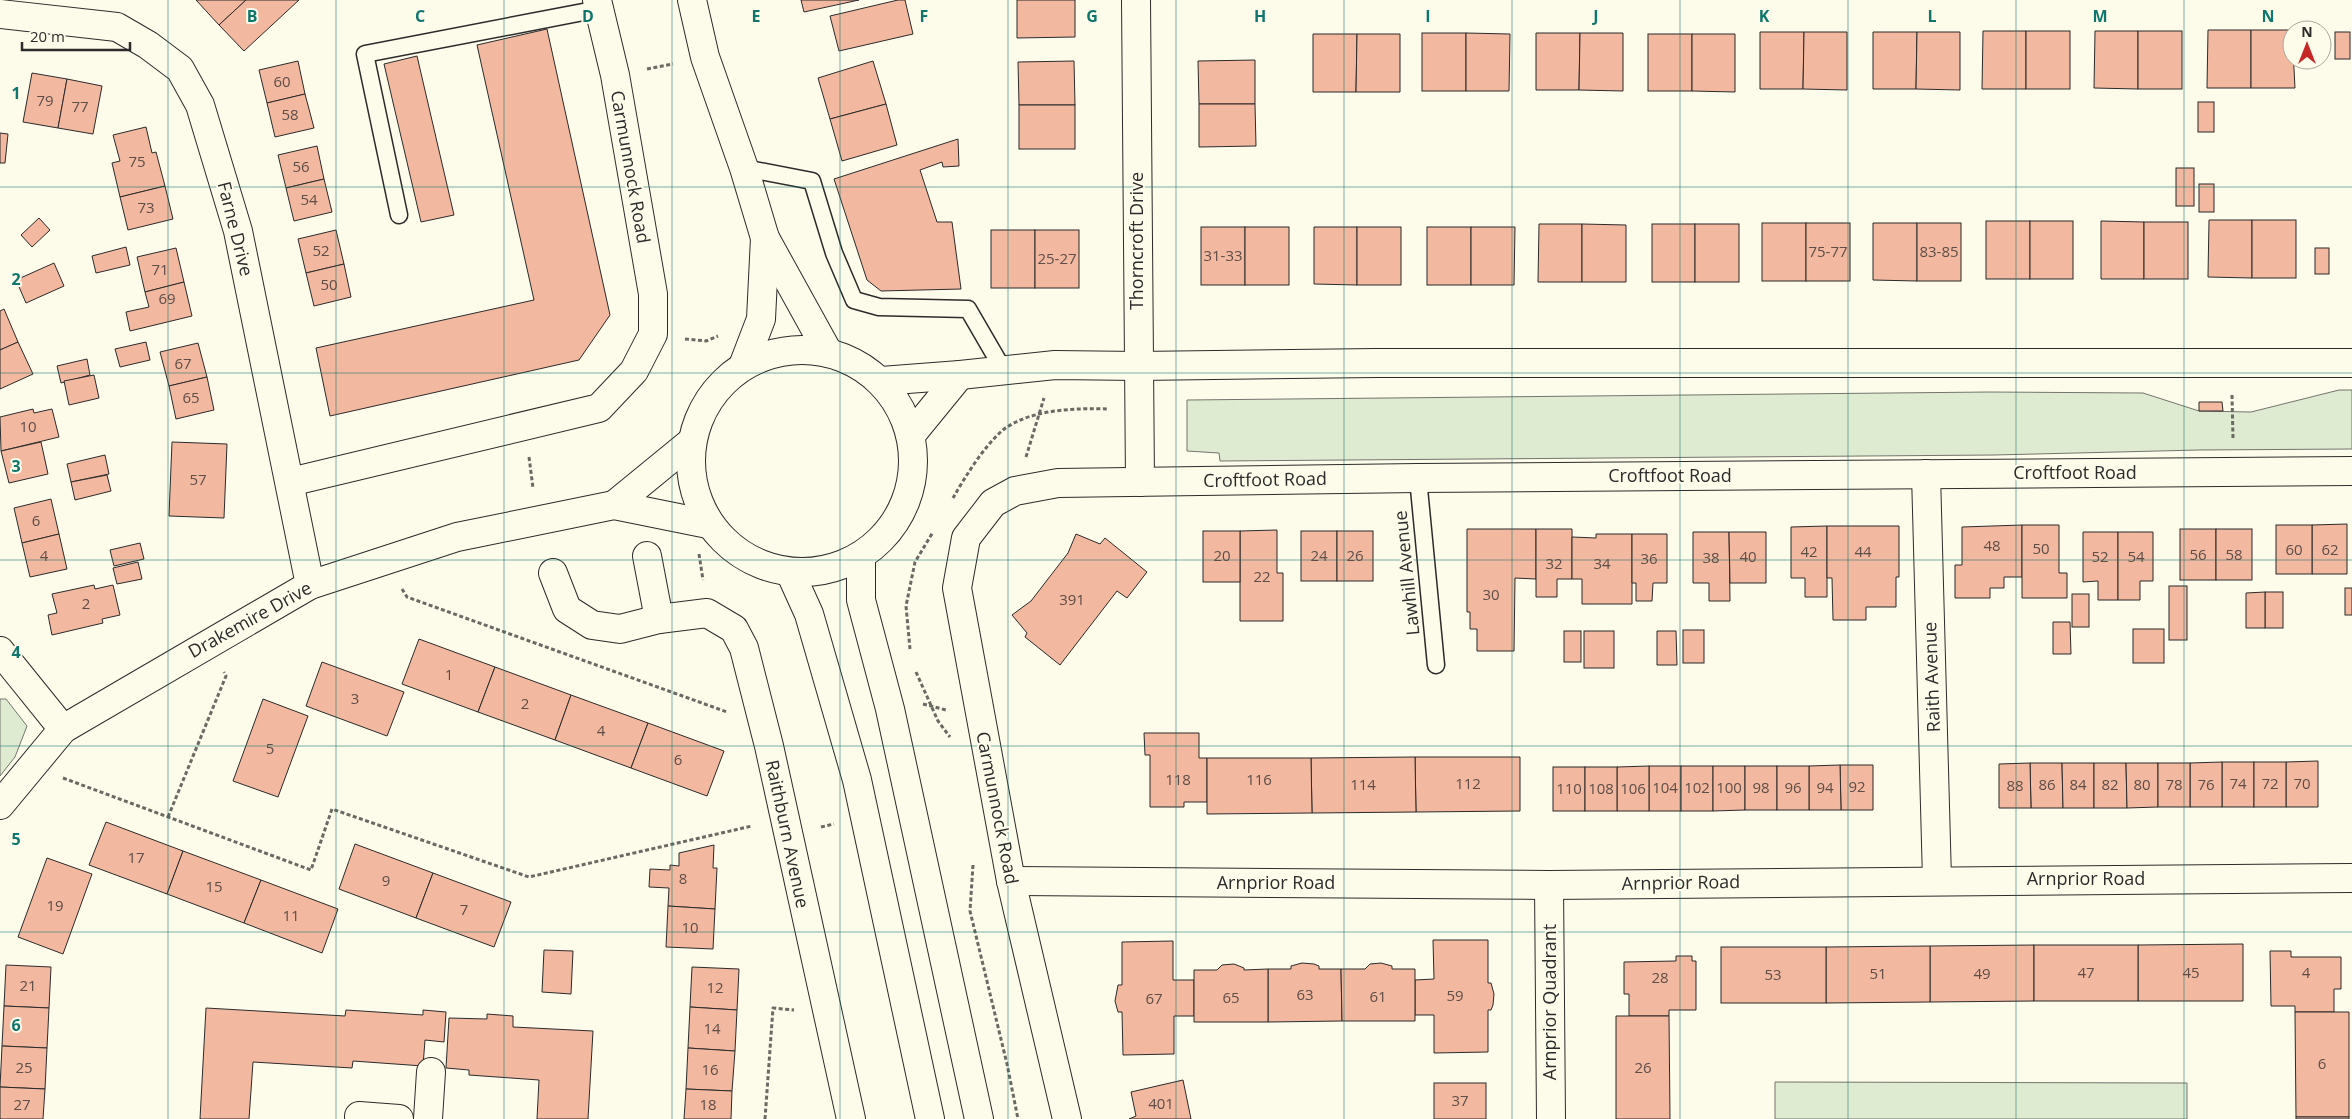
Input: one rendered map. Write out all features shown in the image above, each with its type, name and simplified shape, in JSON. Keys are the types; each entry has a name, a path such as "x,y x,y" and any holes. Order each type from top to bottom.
{"street":[{"path":"692,0 705,57 744,168 765,238 828,352"},
{"name":"Thorncroft Drive","path":"1136,0 1140,482"},
{"name":"Carmunnock Road","path":"598,4 615,75 652,294 652,334"},
{"name":"Farne Drive","path":"0,14 118,27 148,45 180,69 200,105 238,231 310,585"},
{"path":"743,366 761,319 765,238"},
{"path":"290,482 599,408 634,371 652,334"},
{"path":"828,352 853,362 882,381 903,408 910,436 910,476 892,530 861,558 827,571 790,572 743,557 710,526 691,482 691,442 706,403 743,366 772,353 828,352"},
{"path":"882,381 960,375 1056,364 1138,366 1376,363 2352,363"},
{"path":"910,436 960,375"},
{"name":"Drakemire Drive","path":"614,505 691,442"},
{"name":"Croftfoot Road","path":"1004,497 1058,483 1418,478 2352,472"},
{"name":"Raith Avenue","path":"1926,474 1937,880"},
{"name":"Carmunnock Road","path":"1004,497 966,538 957,588 1011,881 1067,1119"},
{"name":"Drakemire Drive","path":"0,805 63,729 310,585 457,537 614,505 710,526"},
{"path":"647,556 659,619"},
{"path":"861,558 862,600 890,708 979,1119"},
{"path":"790,572 809,614 857,780 930,1119"},
{"path":"553,573 567,609 592,625 620,629 659,619 707,613"},
{"name":"Raithburn Avenue","path":"707,613 734,628 744,648 762,719 851,1119"},
{"path":"0,651 63,729"},
{"name":"Arnprior Road","path":"1011,881 1549,885 1937,880 2352,878"},
{"name":"Arnprior Quadrant","path":"1549,885 1551,1119"},
{"path":"428,1119 431,1072"},
{"path":"359,1116 399,1119"}],"lane":[{"path":"398,215 365,54 598,4"},
{"path":"744,168 812,181 834,253 854,300 879,307 968,309 1004,370"},
{"name":"Lawhill Avenue","path":"1418,478 1436,665"}],"path":[{"path":"615,75 705,57"},
{"path":"652,334 706,341 761,319"},
{"path":"2231,363 2234,472"},
{"path":"1004,497 1056,364"},
{"path":"525,426 537,520"},
{"path":"707,613 699,554 710,526"},
{"path":"382,561 407,597 726,712 762,719"},
{"path":"168,817 226,676 207,644"},
{"path":"32,766 311,870 332,809 529,878 783,818"},
{"path":"973,864 970,911 1007,1064 1018,1119"},
{"path":"765,1119 773,1008 827,1012"}],"green space":[{"path":"2339,390 2352,390 2352,449 2199,450 1994,455 1220,461 1219,453 1187,451 1187,400 1990,392 2143,393 2199,411 2251,412"},
{"path":"0,699 6,699 27,726 15,757 0,776"},
{"path":"1775,1082 2187,1083 2187,1119 1775,1119"}],"building":[{"path":"196,0 246,0 219,25"},
{"path":"246,0 299,0 244,51 219,25"},
{"path":"801,0 859,0 804,12"},
{"path":"905,0 913,34 839,51 830,16"},
{"path":"1017,0 1075,0 1075,37 1017,38"},
{"path":"547,29 610,315 579,360 330,416 316,348 534,300 477,45"},
{"path":"2208,30 2251,30 2251,88 2207,88"},
{"path":"2251,30 2282,30 2282,70 2294,70 2295,88 2251,88"},
{"path":"1983,31 2026,31 2026,89 1982,89"},
{"path":"2026,31 2070,31 2070,89 2026,89"},
{"path":"2095,31 2138,31 2138,89 2094,88"},
{"path":"2138,31 2182,31 2182,89 2138,89"},
{"path":"1760,32 1804,32 1803,89 1760,89"},
{"path":"1804,32 1847,32 1847,90 1803,89"},
{"path":"1873,32 1917,32 1916,89 1873,89"},
{"path":"1917,32 1960,32 1960,90 1916,89"},
{"path":"2335,32 2350,32 2350,59 2335,59"},
{"path":"1422,33 1466,33 1466,91 1422,91"},
{"path":"1466,33 1510,34 1509,91 1466,91"},
{"path":"1536,33 1580,33 1579,90 1536,90"},
{"path":"1580,33 1623,33 1623,91 1579,90"},
{"path":"1313,34 1357,34 1356,92 1313,92"},
{"path":"1357,34 1400,34 1400,92 1356,92"},
{"path":"1648,34 1692,34 1692,91 1648,91"},
{"path":"1692,34 1735,34 1735,92 1692,91"},
{"path":"417,56 454,215 421,222 384,64"},
{"path":"1255,60 1255,104 1199,104 1198,61"},
{"path":"298,61 305,94 267,103 259,70"},
{"path":"873,61 886,104 830,119 818,78"},
{"path":"1074,61 1075,105 1019,105 1018,62"},
{"path":"32,73 67,79 58,128 23,122"},
{"path":"67,79 102,86 93,134 58,128"},
{"path":"305,94 314,128 275,137 267,103"},
{"path":"2198,102 2214,102 2214,132 2198,132"},
{"path":"886,104 897,145 842,161 830,119"},
{"path":"1199,104 1255,104 1256,146 1199,147"},
{"path":"1019,105 1075,105 1075,149 1019,149"},
{"path":"146,127 152,153 156,152 165,186 120,197 112,163 120,161 113,135"},
{"path":"0,133 8,134 5,163 0,163"},
{"path":"958,139 959,166 943,167 942,162 920,170 937,222 952,222 961,289 881,291 867,280 834,179"},
{"path":"317,146 324,179 286,188 278,155"},
{"path":"2176,168 2194,168 2194,206 2176,206"},
{"path":"324,179 332,212 294,221 286,188"},
{"path":"2199,184 2214,184 2214,212 2199,212"},
{"path":"165,186 173,219 128,230 120,197"},
{"path":"39,218 50,230 32,247 21,235"},
{"path":"2209,220 2252,220 2252,278 2208,277"},
{"path":"2252,220 2296,220 2296,278 2252,278"},
{"path":"1986,221 2030,221 2030,279 1986,279"},
{"path":"2030,221 2073,221 2073,279 2030,279"},
{"path":"2101,221 2144,222 2144,279 2101,279"},
{"path":"2144,222 2188,222 2188,279 2144,279"},
{"path":"1762,223 1806,223 1806,281 1762,281"},
{"path":"1806,223 1850,223 1850,281 1806,281"},
{"path":"1873,223 1917,223 1917,281 1873,280"},
{"path":"1917,223 1961,223 1961,281 1917,281"},
{"path":"1539,224 1582,224 1582,282 1538,282"},
{"path":"1582,224 1626,225 1626,282 1582,282"},
{"path":"1652,224 1695,224 1695,282 1652,282"},
{"path":"1695,224 1739,224 1739,282 1695,282"},
{"path":"1201,227 1245,227 1245,285 1201,285"},
{"path":"1245,227 1289,227 1289,285 1245,285"},
{"path":"1314,227 1357,227 1357,285 1314,284"},
{"path":"1357,227 1401,227 1401,285 1357,285"},
{"path":"1427,227 1471,227 1471,285 1427,285"},
{"path":"1471,227 1515,227 1514,285 1471,285"},
{"path":"336,230 344,264 306,273 298,239"},
{"path":"991,230 1035,230 1035,288 991,288"},
{"path":"1035,230 1079,230 1079,288 1035,288"},
{"path":"126,247 130,265 96,273 92,256"},
{"path":"176,248 184,282 145,292 137,257"},
{"path":"2315,248 2329,248 2329,274 2315,274"},
{"path":"54,263 64,286 26,303 16,280"},
{"path":"344,264 351,297 314,306 306,273"},
{"path":"184,282 192,316 130,331 126,312 149,307 145,292"},
{"path":"4,309 18,342 0,350 0,311"},
{"path":"18,342 33,374 0,389 0,350"},
{"path":"146,342 150,360 120,367 115,349"},
{"path":"198,343 207,377 169,386 160,352"},
{"path":"87,359 90,375 61,383 57,366"},
{"path":"94,375 99,398 69,405 64,381"},
{"path":"207,377 214,410 176,419 169,386"},
{"path":"2199,402 2222,402 2223,411 2199,411"},
{"path":"33,409 34,413 52,409 59,437 1,451 0,417"},
{"path":"41,442 48,474 9,483 1,451"},
{"path":"172,442 227,444 224,518 169,516"},
{"path":"105,455 109,474 71,482 67,464"},
{"path":"107,475 111,491 75,500 71,482"},
{"path":"51,499 59,534 22,543 14,508"},
{"path":"2347,524 2347,574 2312,574 2312,525"},
{"path":"2022,525 2022,577 2004,577 2004,588 1990,588 1990,598 1955,598 1955,565 1962,565 1962,527"},
{"path":"2022,525 2059,525 2059,573 2067,573 2067,598 2022,598"},
{"path":"2276,525 2312,525 2312,574 2276,574"},
{"path":"1827,526 1827,597 1805,597 1805,578 1791,578 1791,527"},
{"path":"1827,526 1899,526 1899,577 1896,577 1896,607 1866,607 1866,620 1833,620 1832,578 1827,578"},
{"path":"1467,529 1536,529 1536,579 1515,578 1514,651 1477,651 1477,629 1470,629 1470,612 1467,612"},
{"path":"1536,529 1572,529 1572,579 1557,579 1557,597 1536,597"},
{"path":"2180,529 2216,529 2216,580 2180,580"},
{"path":"2216,529 2252,529 2252,580 2216,580"},
{"path":"1277,530 1277,573 1283,573 1283,621 1240,621 1240,531"},
{"path":"1203,531 1240,531 1240,582 1203,582"},
{"path":"1301,531 1337,531 1337,581 1301,581"},
{"path":"1337,531 1373,531 1373,581 1337,581"},
{"path":"1693,532 1729,532 1730,601 1709,601 1709,583 1693,583"},
{"path":"1729,532 1766,532 1766,583 1730,583"},
{"path":"2083,532 2118,532 2118,600 2098,600 2098,581 2083,582"},
{"path":"2118,532 2153,532 2153,581 2140,581 2140,600 2118,600"},
{"path":"59,534 67,569 30,577 22,543"},
{"path":"1076,534 1100,544 1105,538 1147,572 1127,598 1117,591 1060,665 1025,637 1027,633 1012,615 1031,601 1068,553"},
{"path":"1596,534 1632,534 1632,604 1582,604 1582,579 1572,579 1572,537 1596,538"},
{"path":"1632,534 1667,534 1667,583 1653,583 1652,601 1636,601 1636,583 1632,583"},
{"path":"140,543 144,559 114,566 110,550"},
{"path":"138,562 142,579 117,584 113,568"},
{"path":"94,585 95,589 113,585 120,615 102,619 103,623 52,635 48,615 57,613 52,594"},
{"path":"2169,586 2187,586 2187,640 2169,640"},
{"path":"2345,588 2352,588 2352,615 2345,615"},
{"path":"2265,592 2283,592 2283,628 2265,628"},
{"path":"2265,592 2265,628 2246,628 2246,593"},
{"path":"2072,594 2089,594 2089,627 2072,627"},
{"path":"2053,622 2070,622 2071,654 2053,654"},
{"path":"2133,629 2164,629 2164,663 2133,663"},
{"path":"1683,630 1704,630 1704,663 1683,663"},
{"path":"1564,631 1581,631 1581,662 1564,662"},
{"path":"1584,631 1614,631 1614,668 1584,668"},
{"path":"1657,631 1676,631 1677,665 1657,665"},
{"path":"419,639 495,667 478,712 402,684"},
{"path":"322,662 404,692 387,736 306,706"},
{"path":"495,667 571,695 555,740 478,712"},
{"path":"571,695 648,723 631,768 555,740"},
{"path":"263,699 308,716 278,797 233,781"},
{"path":"648,723 724,751 707,796 631,768"},
{"path":"1144,733 1199,733 1199,758 1207,758 1207,802 1184,802 1184,807 1150,807 1150,755 1145,755"},
{"path":"1415,757 1520,757 1520,811 1416,812"},
{"path":"1415,757 1416,812 1312,813 1311,758"},
{"path":"1207,758 1311,758 1312,813 1207,814"},
{"path":"2318,761 2318,807 2286,807 2286,762"},
{"path":"2222,762 2254,762 2254,807 2222,807"},
{"path":"2222,762 2222,807 2190,807 2190,763"},
{"path":"2254,762 2286,762 2286,807 2254,807"},
{"path":"2030,763 2062,763 2063,808 2031,808"},
{"path":"2030,763 2031,808 1999,808 1999,764"},
{"path":"2062,763 2094,763 2094,808 2063,808"},
{"path":"2094,763 2126,763 2127,808 2094,808"},
{"path":"2126,763 2158,763 2158,807 2127,808"},
{"path":"2158,763 2190,763 2190,807 2158,807"},
{"path":"1840,765 1873,765 1873,810 1841,810"},
{"path":"1840,765 1841,810 1809,810 1809,766"},
{"path":"1649,766 1681,766 1681,811 1649,811"},
{"path":"1649,766 1649,811 1617,811 1617,767"},
{"path":"1681,766 1713,766 1713,811 1681,811"},
{"path":"1713,766 1745,766 1745,810 1713,811"},
{"path":"1745,766 1777,766 1777,810 1745,810"},
{"path":"1777,766 1809,766 1809,810 1777,810"},
{"path":"1553,767 1585,767 1585,811 1553,811"},
{"path":"1585,767 1617,767 1617,811 1585,811"},
{"path":"106,822 183,851 167,894 89,865"},
{"path":"355,844 433,873 416,918 339,889"},
{"path":"714,845 713,868 717,868 715,909 668,906 669,888 649,887 650,869 670,870 670,865 679,866 679,853"},
{"path":"183,851 261,880 244,923 167,894"},
{"path":"47,858 92,874 63,954 18,937"},
{"path":"433,873 511,902 494,947 416,918"},
{"path":"261,880 338,909 322,953 244,923"},
{"path":"668,906 715,909 713,949 666,947"},
{"path":"1433,940 1488,940 1488,983 1491,983 1494,994 1493,1005 1491,1010 1488,1010 1488,1052 1434,1053 1434,1015 1415,1015 1415,980 1434,979"},
{"path":"1173,941 1173,980 1194,980 1194,1016 1174,1016 1174,1054 1123,1055 1122,1012 1118,1012 1115,1001 1118,985 1122,985 1122,942"},
{"path":"2243,944 2243,1001 2138,1001 2138,945"},
{"path":"2034,945 2034,1001 1930,1002 1930,946"},
{"path":"2034,945 2138,945 2138,1001 2034,1001"},
{"path":"1930,946 1930,1002 1826,1003 1826,947"},
{"path":"1721,947 1826,947 1826,1003 1721,1003"},
{"path":"544,950 573,951 571,994 542,992"},
{"path":"2270,951 2291,951 2291,957 2341,957 2341,989 2334,989 2334,1012 2295,1012 2295,1006 2271,1006"},
{"path":"1676,956 1692,956 1692,961 1696,961 1696,1010 1669,1010 1669,1016 1629,1016 1629,994 1624,994 1624,962 1676,961"},
{"path":"1302,963 1314,964 1319,966 1319,969 1341,969 1342,1021 1268,1022 1268,969 1291,969 1291,966"},
{"path":"1381,963 1392,966 1392,969 1415,969 1415,1021 1342,1021 1341,969 1365,969 1370,964"},
{"path":"1234,964 1244,968 1244,970 1268,969 1268,1022 1194,1022 1194,970 1217,970 1222,965"},
{"path":"6,965 51,967 49,1008 4,1006"},
{"path":"692,967 739,969 737,1010 690,1007"},
{"path":"4,1006 49,1008 47,1048 2,1046"},
{"path":"690,1007 737,1010 735,1051 688,1048"},
{"path":"206,1008 345,1016 346,1010 423,1015 423,1010 446,1012 444,1042 425,1040 423,1066 353,1061 352,1068 253,1062 249,1119 200,1119"},
{"path":"2295,1012 2349,1012 2349,1117 2296,1117"},
{"path":"487,1014 513,1016 513,1027 593,1031 588,1119 537,1119 539,1080 469,1075 469,1070 446,1068 449,1018 487,1019"},
{"path":"1616,1016 1669,1016 1670,1119 1616,1119"},
{"path":"2,1046 47,1048 45,1089 0,1087"},
{"path":"688,1048 735,1051 732,1091 686,1089"},
{"path":"1183,1080 1191,1119 1129,1119 1136,1116 1131,1092"},
{"path":"1434,1083 1486,1083 1486,1119 1434,1119"},
{"path":"0,1087 45,1089 43,1119 0,1119"},
{"path":"686,1089 732,1091 731,1119 684,1119"},
{"path":"2296,1117 2349,1117 2349,1119 2296,1119"}]}
